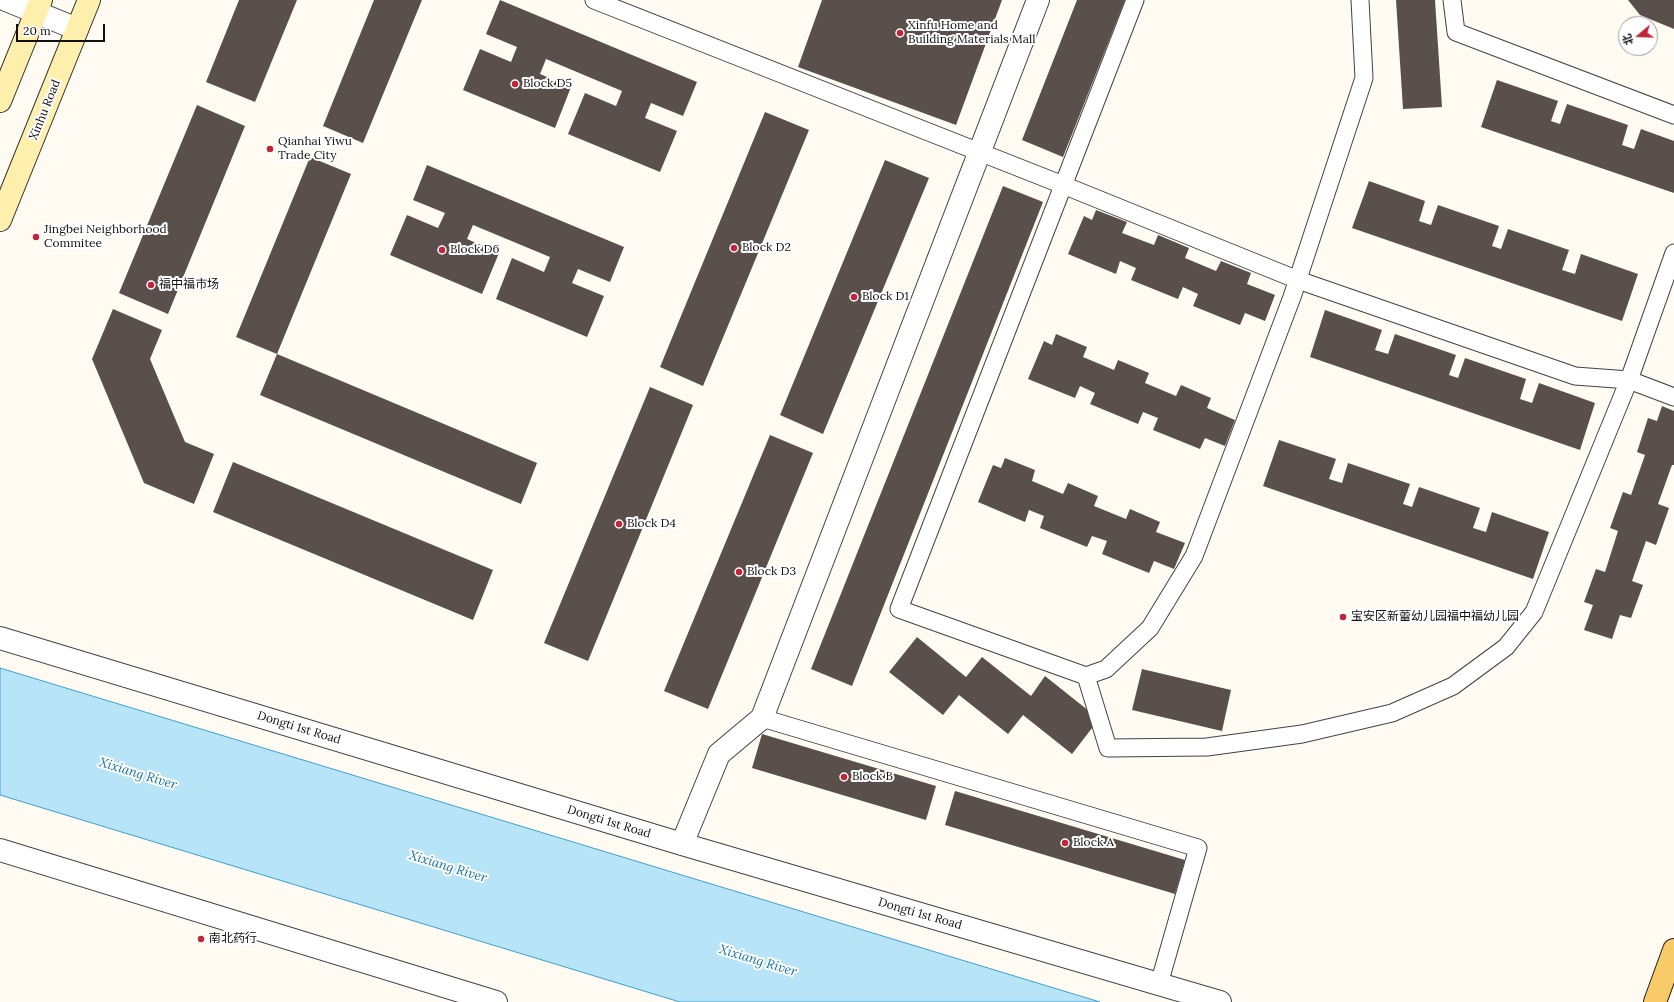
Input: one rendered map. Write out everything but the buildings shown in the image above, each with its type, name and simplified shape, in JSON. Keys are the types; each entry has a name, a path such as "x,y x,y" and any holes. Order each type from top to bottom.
{"main road":[{"name":"Xinhu Road","path":"0,220 89,0"},
{"path":"0,101 38,6"},
{"path":"1655,1002 1674,950"}],"street":[{"path":"6,0 38,6 77,29"},
{"path":"682,844 719,754 762,718 1038,0"},
{"name":"Dongti 1st Road","path":"0,638 682,844 1220,1002"},
{"path":"0,850 496,1002"}],"lane":[{"path":"594,0 1063,185 1298,280 1575,376 1629,380 1674,397"},
{"path":"1135,0 899,609 1086,676 1106,669 1150,628 1194,556 1298,280 1364,78 1360,0"},
{"path":"1452,0 1456,32 1674,115"},
{"path":"1086,676 1108,748 1207,747 1302,734 1392,713 1453,686 1506,647 1534,612 1629,380 1674,253"},
{"path":"762,718 1198,848 1159,984"}],"water":[{"name":"Xixiang River","path":"0,668 1100,1002 680,1002 0,795"}],"place":[{"name":"Xinfu Home and Building Materials Mall","path":"900,33"},
{"name":"Block D5","path":"515,84"},
{"name":"Qianhai Yiwu Trade City","path":"270,149"},
{"name":"Jingbei Neighborhood Commitee","path":"36,237"},
{"name":"Block D2","path":"734,248"},
{"name":"Block D6","path":"442,250"},
{"name":"福中福市场","path":"151,285"},
{"name":"Block D1","path":"854,297"},
{"name":"Block D4","path":"619,524"},
{"name":"Block D3","path":"739,572"},
{"name":"宝安区新蕾幼儿园福中福幼儿园","path":"1343,617"},
{"name":"Block B","path":"844,777"},
{"name":"Block A","path":"1065,843"},
{"name":"南北药行","path":"201,939"}]}
